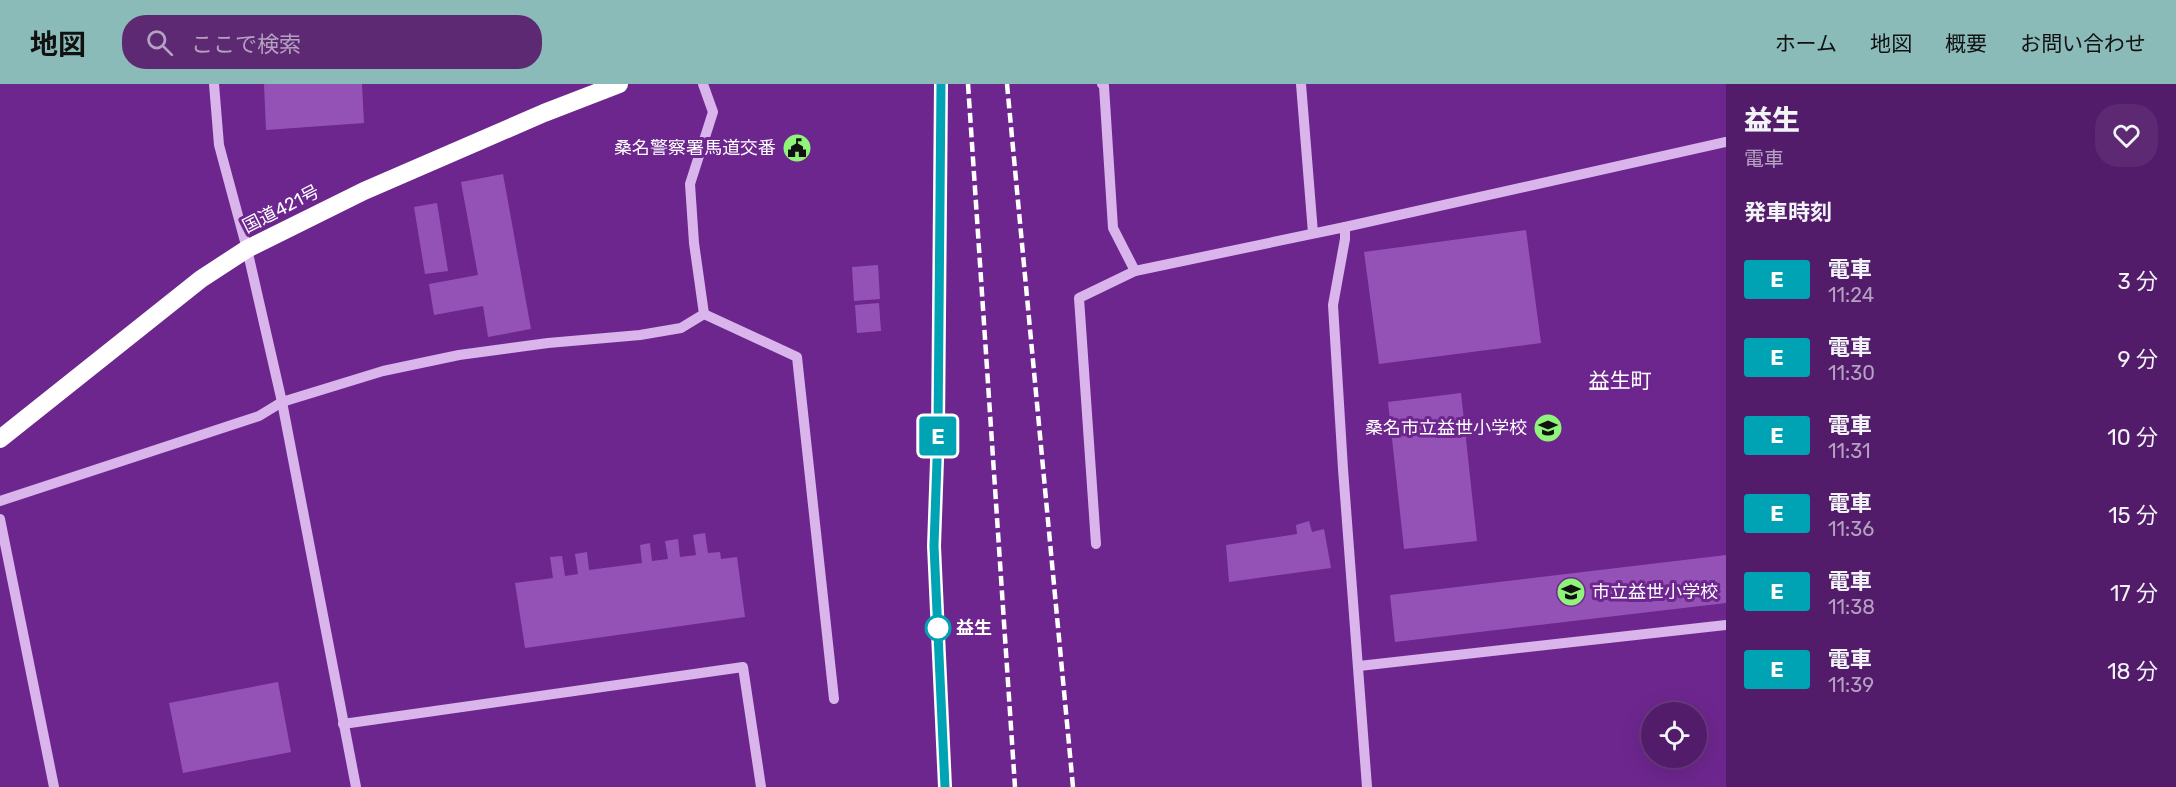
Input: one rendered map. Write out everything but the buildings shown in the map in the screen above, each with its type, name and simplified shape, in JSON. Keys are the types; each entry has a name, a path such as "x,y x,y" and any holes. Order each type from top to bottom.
{"highway":[{"name":"国道421号","path":"0,439 201,279 247,249 364,191 544,113 620,84"}],"street":[{"path":"214,84 219,145 247,249 282,402 356,787"},
{"path":"703,84 713,112 690,184 694,243 704,314"},
{"path":"1301,84 1313,234"},
{"path":"1106,85 1113,228 1135,271"},
{"path":"1096,544 1079,298 1135,271 1313,234 1726,142"},
{"path":"1345,227 1345,239 1333,305 1367,787"},
{"path":"0,501 259,416 282,402 383,371 459,355 548,343 660,332 681,328 704,314"},
{"path":"704,314 797,357 834,699"},
{"path":"0,519 54,787"},
{"path":"1359,666 1726,625"},
{"path":"343,724 743,667 761,787"}],"railway":[{"path":"941,84 938,432 934,546 945,787"},
{"path":"968,84 1015,787"},
{"path":"1007,84 1073,787"}],"train":[{"name":"E","path":"941,84 938,432 934,546 945,787"}],"place":[{"name":"桑名警察署馬道交番","path":"797,148"},
{"name":"桑名市立益世小学校","path":"1548,428"},
{"name":"市立益世小学校","path":"1571,592"},
{"name":"益生","path":"938,628"}],"district":[{"name":"益生町","path":"1620,381"}]}
